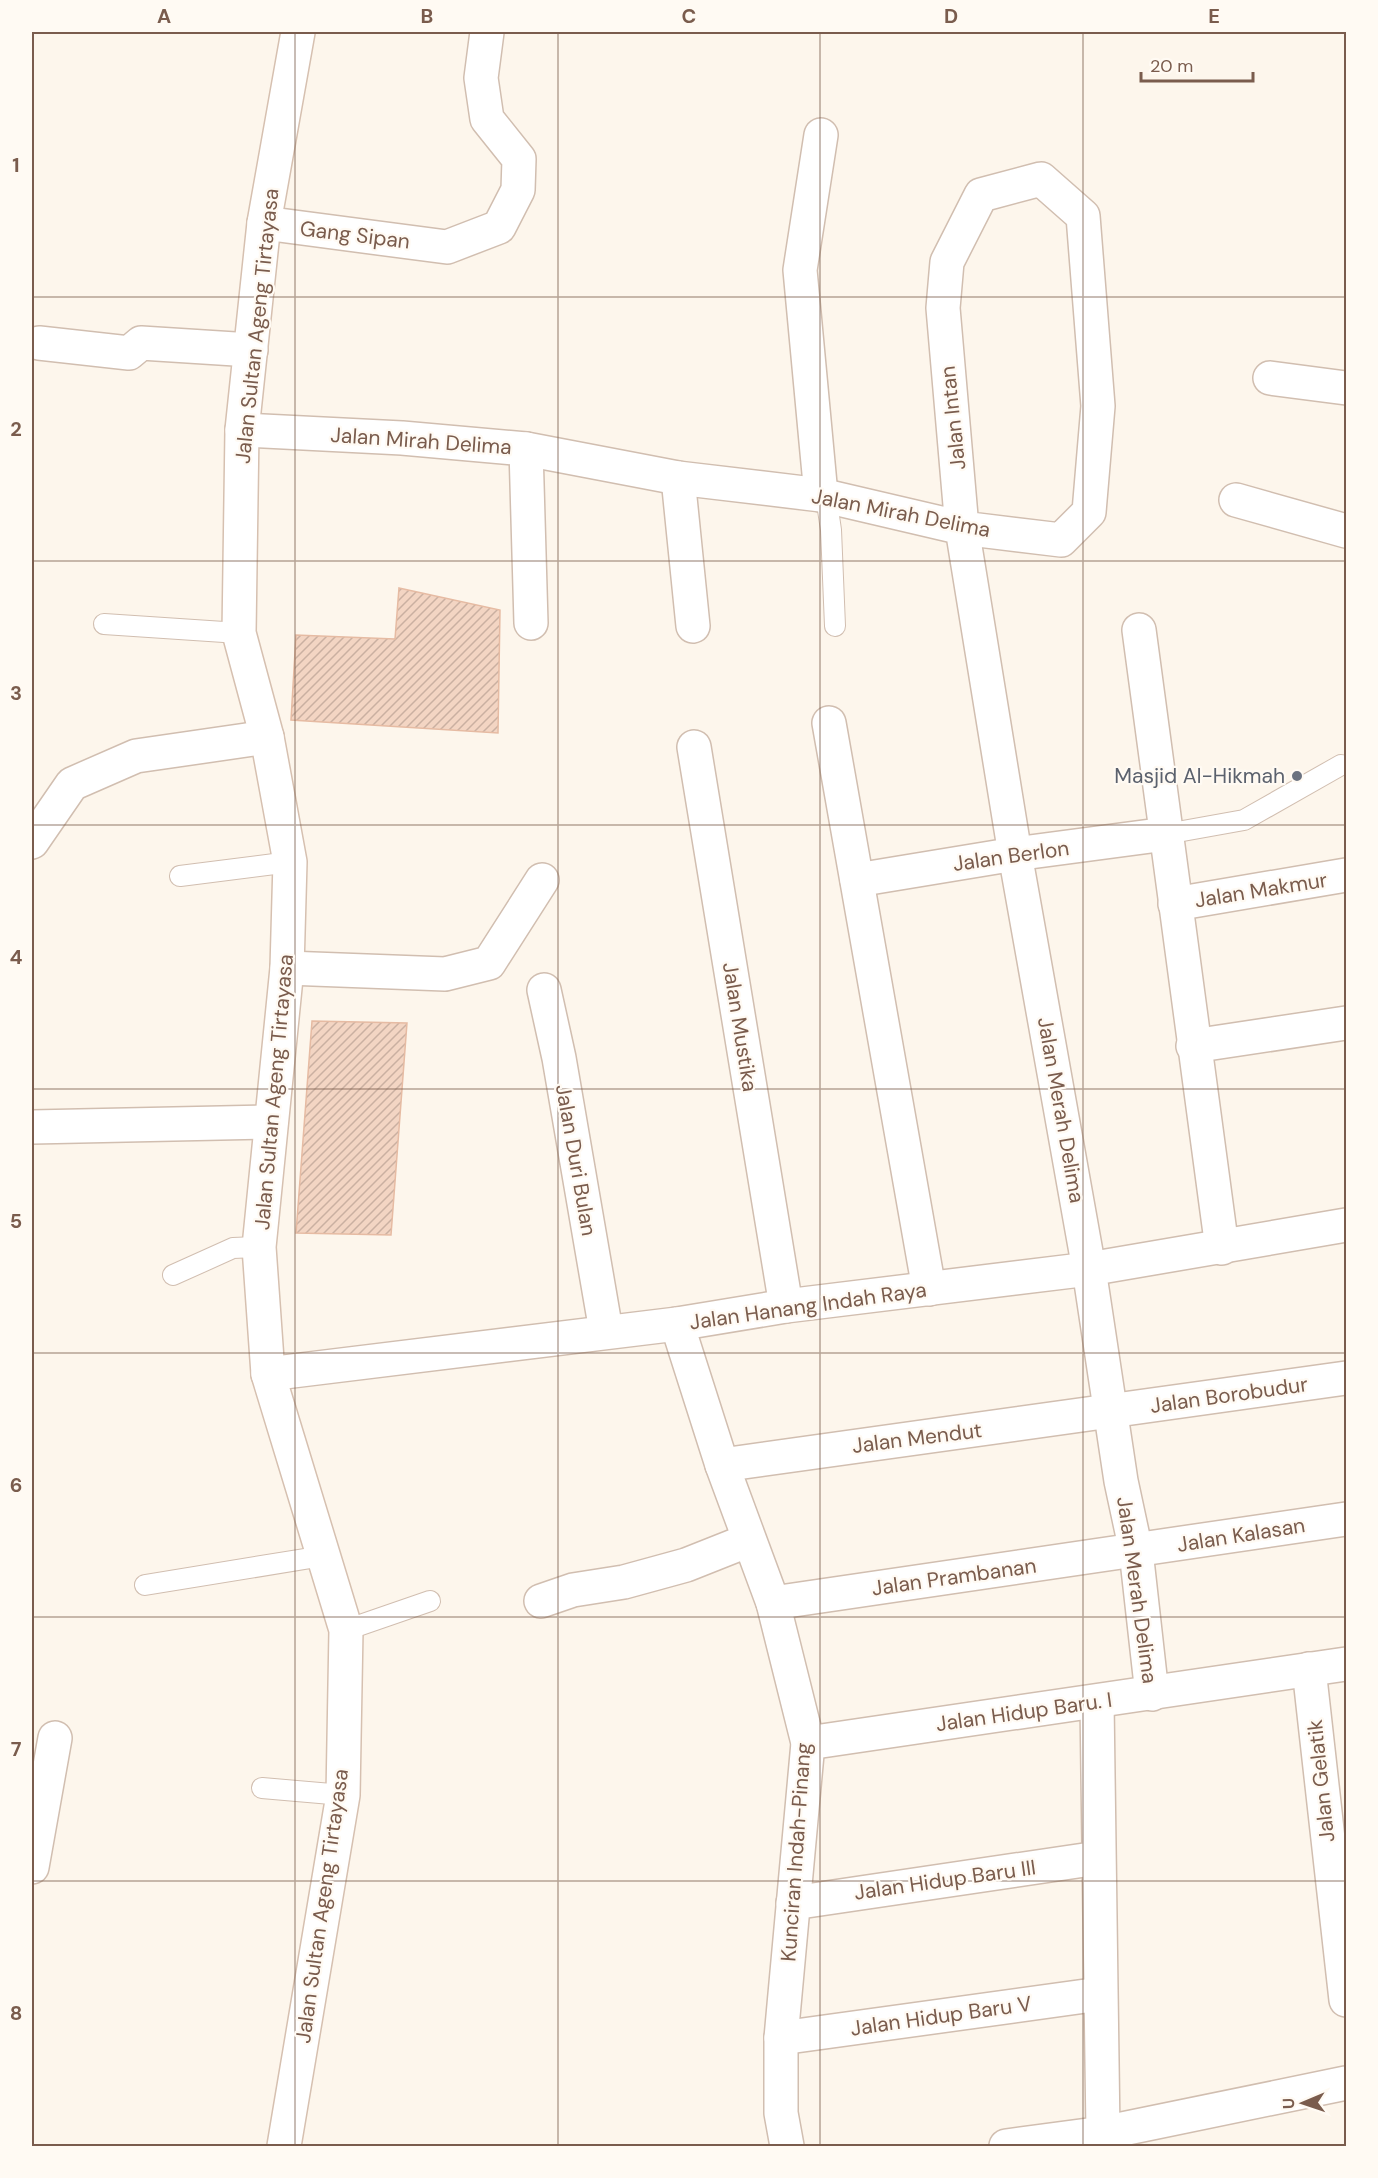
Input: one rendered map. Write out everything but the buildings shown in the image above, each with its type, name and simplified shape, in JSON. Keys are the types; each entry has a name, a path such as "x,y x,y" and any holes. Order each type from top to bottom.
{"street":[{"name":"Jalan Sultan Ageng Tirtayasa","path":"284,2146 343,1794 346,1630 270,1382 259,1247 287,968 290,862 267,737 239,633 242,430 264,223 298,32"},
{"name":"Gang Sipan","path":"264,223 447,247 499,227 518,190 519,159 487,119 481,78 487,32"},
{"path":"821,135 800,270 823,496"},
{"name":"Jalan Mirah Delima","path":"242,430 402,438 526,448 678,478 823,496 962,528 1061,540 1089,512 1098,406 1083,216 1041,179 981,195 947,262 943,308"},
{"name":"Jalan Intan","path":"943,308 962,528"},
{"path":"39,343 129,353 141,343 251,350"},
{"path":"1270,378 1347,388"},
{"path":"526,448 531,623"},
{"path":"678,478 693,626"},
{"path":"1236,500 1347,531"},
{"name":"Jalan Merah Delima","path":"962,528 1015,854 1089,1269 1121,1481 1136,1551 1152,1694"},
{"path":"1139,630 1193,1046 1222,1248"},
{"path":"829,723 929,1289"},
{"path":"32,842 72,784 125,760 136,756 267,737"},
{"name":"Jalan Mustika","path":"694,747 786,1306"},
{"name":"Jalan Berlon","path":"857,880 1015,854 1166,834"},
{"name":"Jalan Makmur","path":"1174,904 1347,876"},
{"path":"287,968 445,974 489,963 542,880"},
{"name":"Jalan Duri Bulan","path":"544,990 559,1058 606,1331"},
{"path":"1193,1046 1347,1023"},
{"path":"32,1127 271,1122"},
{"name":"Jalan Hanang Indah Raya","path":"270,1382 606,1331 677,1324 786,1306 1089,1269 1347,1225"},
{"name":"Kunciran Indah-Pinang","path":"677,1324 722,1465 773,1603 808,1743 781,2038 781,2113 787,2146"},
{"name":"Jalan Borobudur","path":"1111,1412 1347,1378"},
{"name":"Jalan Mendut","path":"722,1465 1111,1412"},
{"name":"Jalan Kalasan","path":"1136,1551 1347,1519"},
{"path":"541,1601 573,1590 624,1582 686,1565 749,1540"},
{"name":"Jalan Prambanan","path":"773,1603 1136,1551"},
{"name":"Jalan Hidup Baru. I","path":"808,1743 1347,1664"},
{"name":"Jalan Gelatik","path":"1309,1669 1334,1801 1347,2000"},
{"path":"1096,1702 1103,2133"},
{"path":"32,1867 55,1738"},
{"name":"Jalan Hidup Baru III","path":"793,1903 1098,1858"},
{"name":"Jalan Hidup Baru V","path":"781,2038 1100,1994"},
{"path":"1006,2146 1103,2133 1347,2083"}],"lane":[{"path":"823,496 831,530 835,626"},
{"path":"104,624 239,633"},
{"path":"1166,834 1244,820 1341,765"},
{"path":"180,876 290,862"},
{"path":"173,1275 233,1248 259,1247"},
{"path":"145,1585 323,1556"},
{"path":"346,1630 430,1601"},
{"path":"262,1788 343,1794"}],"place":[{"name":"Masjid Al-Hikmah","path":"1297,776"}]}
